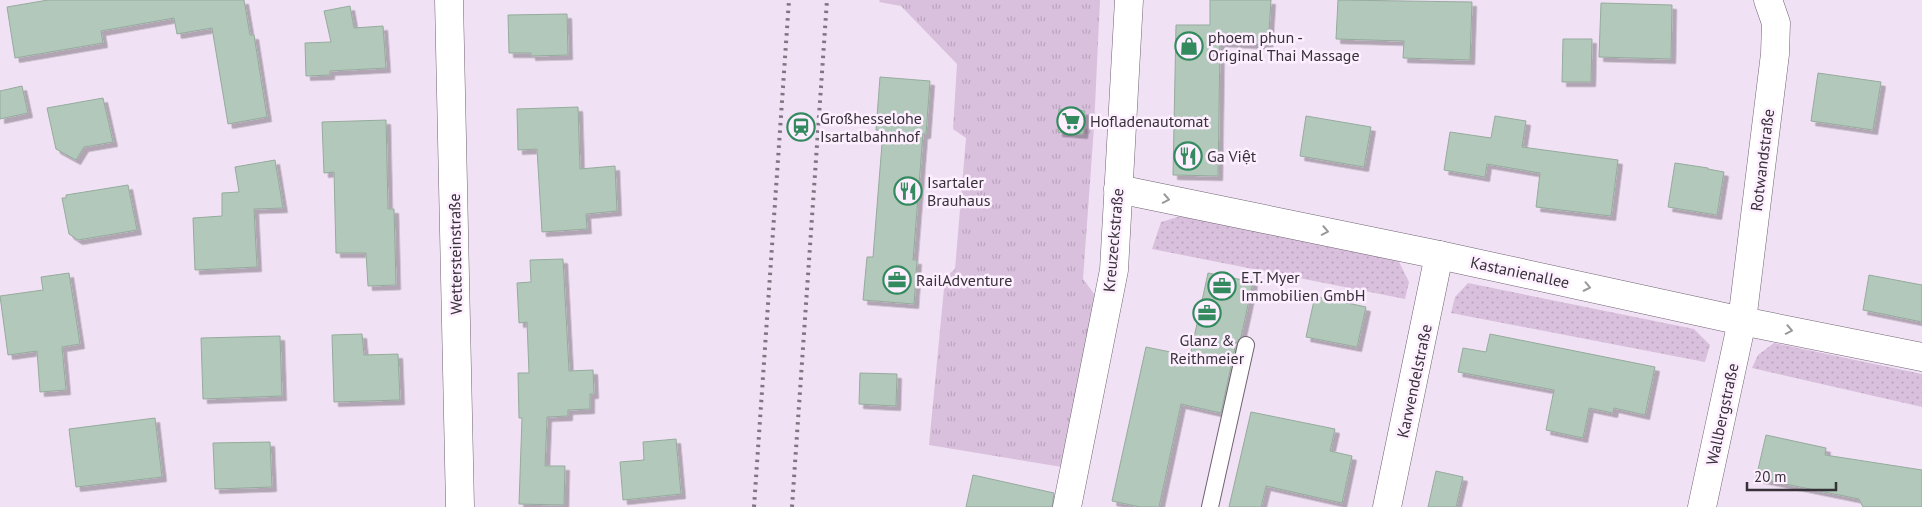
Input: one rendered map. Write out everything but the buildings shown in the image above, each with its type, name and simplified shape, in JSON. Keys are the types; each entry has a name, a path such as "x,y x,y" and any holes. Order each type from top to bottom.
{"street":[{"name":"Wettersteinstraße","path":"450,0 460,507"},
{"name":"Kreuzeckstraße","path":"1067,507 1114,270 1129,0"},
{"name":"Rotwandstraße","path":"1742,321 1775,54 1776,23 1768,0"},
{"name":"Kastanienallee","path":"1118,189 1439,254 1742,321 1922,357"},
{"name":"Karwendelstraße","path":"1387,507 1439,254"},
{"name":"Wallbergstraße","path":"1702,507 1742,321"}],"lane":[{"path":"1210,507 1246,345"}],"green space":[{"path":"880,0 1100,0 1094,127 1083,279 1098,299 1062,467 929,445 945,278 955,269 966,138 953,129 957,64 901,6 879,2"},
{"path":"1181,216 1398,260 1409,282 1405,299 1152,249 1161,222"},
{"path":"1468,283 1694,329 1710,345 1705,362 1451,313 1455,297"},
{"path":"1774,343 1922,374 1922,407 1752,368 1758,355"}],"railway":[{"path":"754,507 789,0"},
{"path":"792,507 827,0"}],"place":[{"name":"phoem phun - Original Thai Massage","path":"1189,46"},
{"name":"Hofladenautomat","path":"1071,121"},
{"name":"Großhesselohe Isartalbahnhof","path":"801,127"},
{"name":"Ga Việt","path":"1188,156"},
{"name":"Isartaler Brauhaus","path":"908,191"},
{"name":"RailAdventure","path":"897,280"},
{"name":"E.T. Myer Immobilien GmbH","path":"1222,286"},
{"name":"Glanz & Reithmeier","path":"1207,313"}]}
